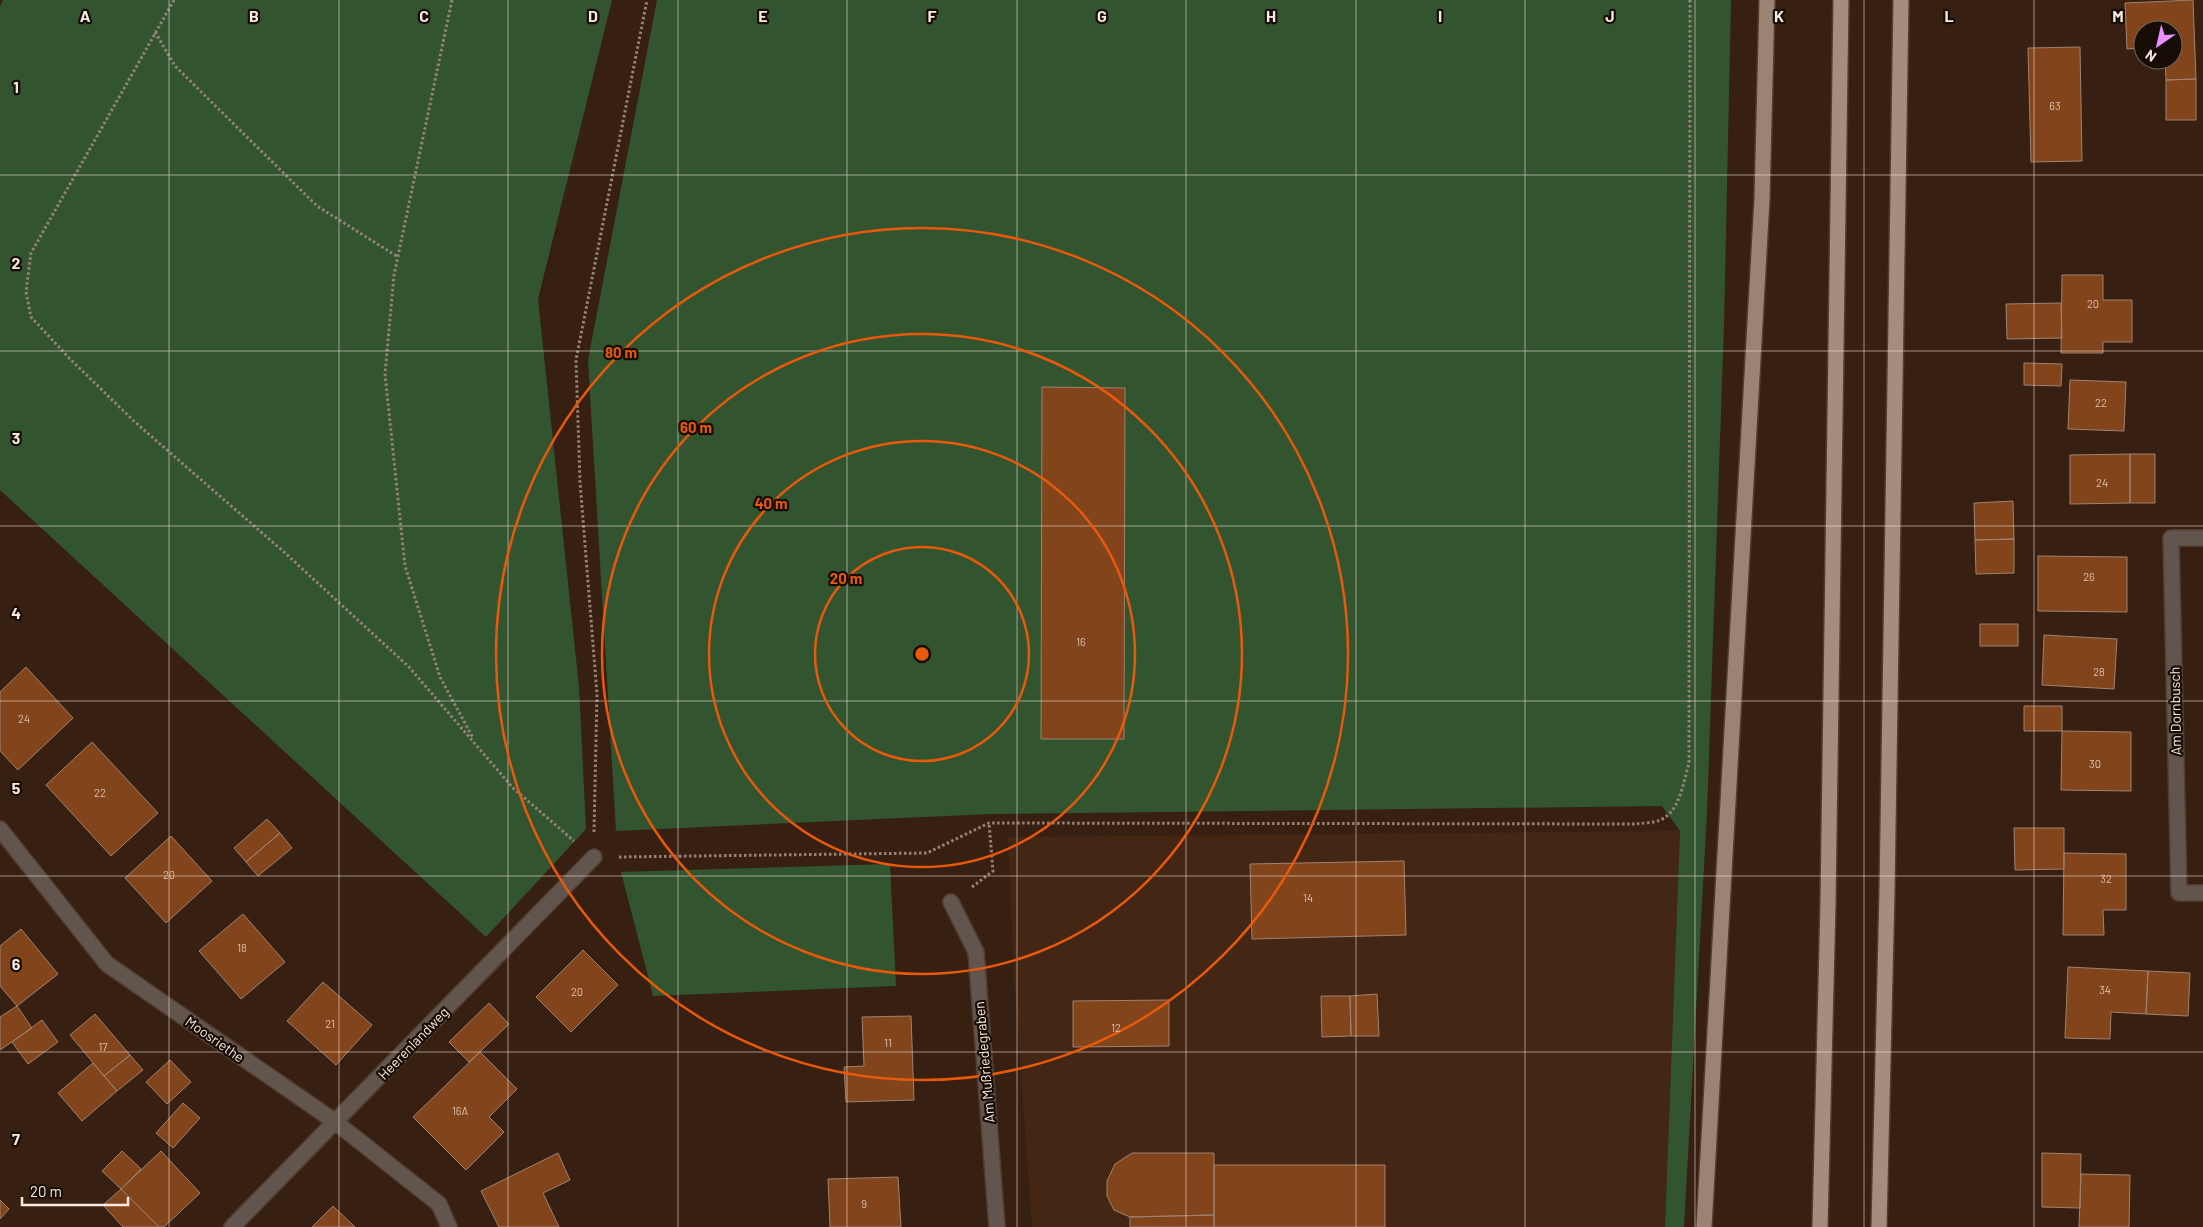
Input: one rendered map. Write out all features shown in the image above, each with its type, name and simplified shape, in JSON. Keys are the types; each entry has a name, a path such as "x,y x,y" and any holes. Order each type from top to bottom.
{"highway":[{"path":"1820,1227 1828,903 1841,0"},
{"path":"1879,1227 1888,892 1901,0"}],"main road":[{"path":"1704,1227 1762,209 1767,0"}],"street":[{"name":"Am Dornbusch","path":"2203,538 2171,538 2179,893 2203,893"},
{"name":"Moosriethe","path":"0,829 107,964 334,1121 439,1204 449,1227"},
{"name":"Heerenlandweg","path":"232,1227 594,858"},
{"name":"Am Mußriedegraben","path":"951,902 976,952 997,1227"}],"path":[{"path":"174,0 154,32 31,253 26,292 31,317 69,358 136,423 284,552 409,667 513,788 594,858 927,853 989,823 1636,824 1660,820 1670,813 1678,800 1689,764 1690,0"},
{"path":"452,0 394,275 385,374 405,566 440,677 476,745"},
{"path":"594,858 597,694 580,482 576,360 648,0"},
{"path":"154,32 176,66 317,206 398,257"},
{"path":"951,902 993,871 989,823"}],"shaded area":[{"path":"1680,831 1665,1227 1032,1227 1014,977 1008,837"}],"green space":[{"path":"3,0 612,0 538,299 579,687 586,829 486,937 0,490 0,6"},
{"path":"657,0 1731,0 1724,325 1707,813 1684,1227 1665,1227 1680,831 1662,806 990,814 616,831 588,360"},
{"path":"890,864 896,986 653,996 621,872"}],"building":[{"path":"2193,0 2196,79 2166,80 2166,70 2183,70 2183,20 2133,20 2133,49 2127,49 2125,3"},
{"path":"2080,47 2082,161 2031,162 2028,48"},
{"path":"2196,79 2196,120 2166,120 2166,80"},
{"path":"2062,275 2103,275 2103,300 2132,300 2132,342 2103,342 2103,353 2061,353"},
{"path":"2061,303 2062,338 2007,339 2006,304"},
{"path":"2024,363 2062,364 2061,386 2024,385"},
{"path":"2070,380 2126,382 2124,431 2068,429"},
{"path":"1042,387 1125,388 1124,739 1041,739"},
{"path":"2130,454 2155,454 2155,503 2130,503"},
{"path":"2130,454 2130,503 2070,504 2070,455"},
{"path":"2013,501 2014,539 1975,540 1974,503"},
{"path":"2014,539 2014,573 1976,574 1975,540"},
{"path":"2038,556 2127,557 2127,612 2038,611"},
{"path":"1980,624 2018,624 2018,646 1980,646"},
{"path":"2044,635 2117,639 2114,689 2042,685"},
{"path":"26,667 73,718 18,770 0,751 0,692"},
{"path":"2024,706 2062,706 2062,731 2024,731"},
{"path":"2062,731 2131,732 2131,791 2061,790"},
{"path":"92,742 158,813 111,856 46,785"},
{"path":"267,819 280,833 246,862 234,848"},
{"path":"2014,828 2064,828 2064,869 2015,870"},
{"path":"280,833 292,848 258,876 246,862"},
{"path":"171,836 212,881 166,923 125,878"},
{"path":"2064,853 2126,854 2126,910 2103,910 2104,935 2063,935"},
{"path":"1404,861 1406,935 1252,939 1250,864"},
{"path":"243,914 285,962 241,999 199,951"},
{"path":"21,929 58,974 17,1006 0,986 0,946"},
{"path":"583,950 618,985 571,1032 536,997"},
{"path":"2068,967 2148,971 2146,1014 2111,1012 2110,1039 2065,1038"},
{"path":"2148,971 2190,973 2188,1016 2146,1014"},
{"path":"323,982 372,1025 336,1065 287,1021"},
{"path":"1377,994 1379,1036 1351,1036 1350,996"},
{"path":"1321,996 1350,996 1351,1036 1322,1037"},
{"path":"1169,1000 1169,1046 1073,1047 1073,1001"},
{"path":"489,1003 509,1024 469,1062 449,1042"},
{"path":"17,1006 32,1028 0,1050 0,1017"},
{"path":"95,1014 130,1055 104,1076 70,1035"},
{"path":"911,1016 914,1100 846,1102 844,1067 864,1066 862,1017"},
{"path":"42,1020 58,1042 28,1064 12,1042"},
{"path":"480,1052 517,1089 489,1117 504,1132 466,1170 413,1117"},
{"path":"130,1055 143,1070 117,1091 104,1076"},
{"path":"170,1060 191,1082 167,1104 146,1082"},
{"path":"93,1063 117,1091 82,1121 58,1093"},
{"path":"183,1103 200,1118 173,1148 156,1133"},
{"path":"122,1151 141,1169 121,1189 102,1171"},
{"path":"161,1151 200,1193 164,1227 159,1227 121,1189"},
{"path":"558,1153 570,1180 543,1193 559,1227 499,1227 481,1191"},
{"path":"1132,1153 1214,1153 1214,1215 1130,1217 1114,1210 1107,1196 1107,1181 1115,1164"},
{"path":"2042,1153 2081,1154 2080,1208 2042,1207"},
{"path":"1214,1165 1385,1165 1385,1227 1214,1227"},
{"path":"2081,1174 2130,1175 2129,1227 2079,1227"},
{"path":"898,1177 901,1227 830,1227 828,1179"},
{"path":"121,1189 159,1227 123,1227 103,1205"},
{"path":"0,1200 9,1209 0,1219"},
{"path":"333,1206 355,1227 312,1227"},
{"path":"1214,1215 1214,1227 1130,1227 1130,1217"}]}
